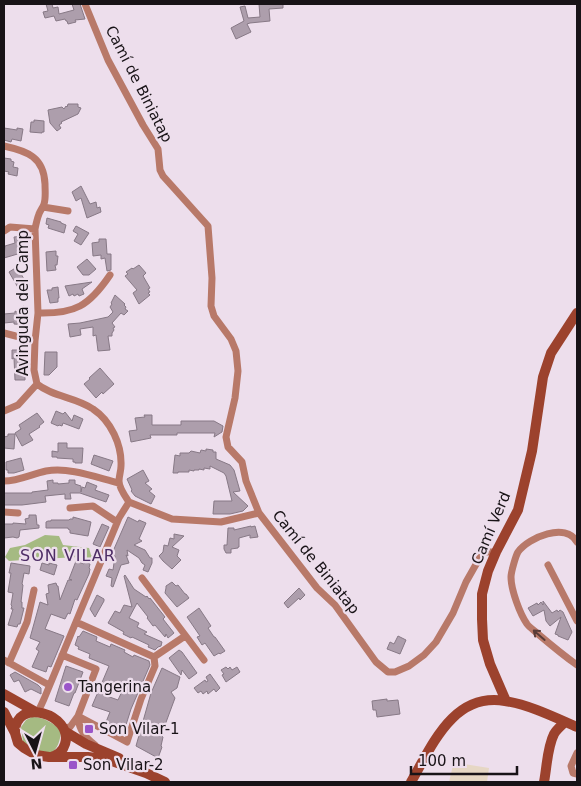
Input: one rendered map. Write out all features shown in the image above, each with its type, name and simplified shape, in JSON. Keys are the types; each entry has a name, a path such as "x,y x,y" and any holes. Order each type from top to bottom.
{"main road":[{"name":"Camí Verd","path":"506,701 490,664 484,640 482,594 488,571 496,552 518,510 532,450 544,377 551,353 577,313"},
{"path":"4,694 58,721 65,730 86,744 147,770 162,781"},
{"path":"412,782 438,735 456,714 478,702 491,700 506,701 525,706 577,727"},
{"path":"4,712 16,733"},
{"path":"37,712 29,712 16,724 18,743 36,755 49,758 79,757 109,760 162,781"},
{"path":"544,782 553,736 557,729 565,722"},
{"path":"49,758 59,753 64,747 65,730"}],"street":[{"name":"Camí de Biniatap","path":"85,4 108,60 158,149 160,170 163,176 208,226 212,278 211,306 214,316 231,339 236,351 238,371 235,398 226,437 228,447 242,462 246,481 259,513 317,588 335,605 376,662 388,672 395,672 409,666 424,656 436,642 453,613 466,582 483,552 496,552"},
{"name":"Avinguda del Camp","path":"4,146 21,150 34,157 40,164 45,179 46,193 43,207 38,216 36,229 38,312 34,370 37,384 50,392 79,401 94,409 106,420 120,449 121,465 118,483"},
{"path":"43,207 68,211"},
{"path":"4,231 10,227 36,229"},
{"path":"38,312 53,313 79,308 102,288 110,275"},
{"path":"4,333 35,341"},
{"path":"4,411 18,405 37,384"},
{"path":"4,481 48,471 78,472 118,483 128,502 172,519 221,522 259,513"},
{"path":"37,712 117,522 128,502"},
{"path":"70,508 93,506 117,522"},
{"path":"4,512 18,513"},
{"path":"577,542 575,537 559,532 530,540 517,552 511,576 514,593 527,624 577,665"},
{"path":"548,565 577,621"},
{"path":"142,578 204,660"},
{"path":"34,590 27,622 7,662 49,685"},
{"path":"76,622 154,658"},
{"path":"154,658 185,636"},
{"path":"62,654 96,669 78,716 70,727 65,730"},
{"path":"78,716 127,742 141,699 156,666 154,658"},
{"path":"78,716 82,733 102,751"},
{"path":"577,753 571,766 573,773 577,774"}],"shaded area":[{"path":"464,764 489,768 487,782 449,782 453,765"}],"green space":[{"path":"45,535 59,536 63,545 89,548 91,555 97,558 94,562 78,557 9,561 5,557 10,548 25,545"},
{"path":"32,717 48,721 61,732 59,743 52,752 42,753 23,742 21,727 26,720"}],"building":[{"path":"46,4 52,4 53,8 58,7 59,14 74,10 72,4 80,4 85,19 75,20 76,22 68,24 65,19 56,21 54,16 45,18 43,12 48,11"},
{"path":"259,4 283,4 283,8 269,9 270,21 247,24 251,32 236,39 231,28 244,21 240,7 245,6 248,18 260,17"},
{"path":"68,104 78,104 78,107 81,108 78,114 61,122 59,125 61,128 57,131 50,123 48,110 62,107 64,109"},
{"path":"34,120 44,121 44,132 30,132 31,122 34,122"},
{"path":"4,128 23,129 21,141 12,139 11,142 4,140"},
{"path":"4,158 11,159 14,162 13,167 18,168 17,176 4,171"},
{"path":"81,186 90,204 96,202 97,208 100,207 101,212 87,218 81,198 76,201 72,192"},
{"path":"47,218 66,225 64,233 48,228 49,225 46,224"},
{"path":"76,226 89,233 81,245 74,241 78,234 73,231"},
{"path":"27,236 27,253 4,258 5,246 15,243 14,237"},
{"path":"99,239 106,239 107,254 111,254 111,270 107,271 105,258 101,259 101,255 93,256 92,243 99,242"},
{"path":"56,251 56,256 58,256 57,265 55,265 56,270 47,271 46,252"},
{"path":"87,259 96,269 89,275 83,275 77,267"},
{"path":"139,265 146,273 143,276 150,288 148,293 150,295 139,304 133,293 137,290 125,276 128,274 126,272"},
{"path":"17,267 29,285 20,291 9,272"},
{"path":"92,282 82,289 84,294 79,296 78,294 74,296 73,294 69,296 65,286"},
{"path":"58,287 58,302 50,303 47,290"},
{"path":"115,295 125,304 125,309 128,311 124,315 121,313 112,323 115,327 113,328 112,336 108,336 110,350 98,351 96,335 93,336 93,327 80,329 81,335 70,337 68,324 108,317 113,312 110,307"},
{"path":"23,306 29,309 27,325 14,324 14,322 4,323 4,314 15,313 15,311 17,312"},
{"path":"12,350 24,350 25,360 22,360 22,373 25,373 25,380 15,380"},
{"path":"45,352 57,352 57,367 49,375 44,375"},
{"path":"100,368 114,384 96,398 84,384"},
{"path":"56,411 63,414 65,412 72,421 74,415 83,419 79,429 63,423 62,426 58,426 51,423"},
{"path":"37,413 44,422 29,434 33,440 22,446 15,433 21,429 19,425"},
{"path":"144,415 152,415 152,425 181,425 181,421 214,421 223,426 222,432 214,437 215,433 150,435 151,438 131,442 129,431 137,430 135,418 145,417"},
{"path":"8,434 15,434 14,449 4,448 4,437 8,436"},
{"path":"58,443 67,443 67,448 83,448 82,463 75,463 73,459 52,457 52,451 58,452"},
{"path":"206,449 216,452 216,459 230,465 234,470 240,491 233,492 248,506 243,511 230,514 213,514 214,501 232,501 224,473 210,466 210,469 204,468 204,470 173,473 175,455 180,456 180,453 189,453 191,451 200,453 201,450 206,451"},
{"path":"94,455 113,461 109,471 91,464"},
{"path":"21,458 24,470 8,473 6,462"},
{"path":"143,470 149,481 145,483 152,489 149,491 155,496 151,504 135,496 127,479"},
{"path":"53,480 53,483 58,484 69,483 69,480 75,480 75,484 81,486 81,492 82,487 85,488 87,482 97,486 95,490 109,495 106,502 80,493 70,493 71,499 65,499 65,494 45,496 46,502 4,505 4,493 32,493 48,490 47,481"},
{"path":"29,515 36,515 39,528 20,530 19,537 17,538 4,538 4,524 26,524 25,519 29,518"},
{"path":"73,517 91,522 88,536 70,533 68,528 46,528 46,522 48,521 69,520 73,519"},
{"path":"128,517 138,522 139,520 146,523 139,539 142,541 134,545 145,550 150,558 152,558 152,563 148,572 143,570 145,565 139,558 127,550 128,556 126,555 129,563 121,565 113,587 111,586 112,578 106,576 109,569 113,570 114,549"},
{"path":"102,524 109,527 100,547 93,544"},
{"path":"255,526 258,537 250,538 250,535 239,538 239,547 231,549 231,553 226,553 224,545 227,545 228,528 234,528 234,530"},
{"path":"174,534 184,536 172,547 179,550 177,556 181,560 172,569 159,556 163,552 164,545 168,546 170,538 174,539"},
{"path":"76,561 84,564 84,561 90,564 89,574 77,600 75,599 70,614 68,613 65,619 51,614 45,629 64,636 51,667 48,666 46,672 32,667 39,651 36,649 40,642 30,638 40,602 48,605 46,594 49,593 48,585 56,583 60,600 68,580 72,580 69,579"},
{"path":"11,563 30,566 29,574 24,573 21,602 22,608 24,608 20,624 17,627 8,625 13,609 11,609 11,605 13,593 8,592"},
{"path":"42,563 57,565 54,575 40,570"},
{"path":"125,575 134,589 150,598 165,617 163,619 174,633 168,638 166,634 165,637 155,625 153,626 137,603 129,618 139,623 137,627 147,632 144,634 162,642 161,646 155,650 148,647 149,645 123,634 124,632 108,623 115,611 120,613 124,605 132,607"},
{"path":"172,582 176,586 178,585 189,598 177,607 165,593 166,586"},
{"path":"299,588 305,595 288,608 284,603"},
{"path":"97,595 104,599 104,601 95,617 90,609"},
{"path":"543,601 552,613 557,610 558,612 560,610 563,612 572,632 568,640 555,634 561,617 550,626 546,621 544,610 533,616 528,608 541,602 543,605"},
{"path":"199,608 211,626 208,628 225,651 220,654 214,656 205,643 202,645 197,637 200,636 187,617"},
{"path":"83,631 97,637 96,641 110,647 111,644 125,650 124,652 133,657 134,655 149,661 150,665 125,728 106,722 110,712 92,706 109,666 89,658 90,654 78,649 79,647 75,645","holes":["109,681 124,687 118,700 104,695"]},
{"path":"398,636 406,640 400,654 387,649 390,642 394,644"},
{"path":"179,650 197,673 189,679 182,670 181,675 169,658"},
{"path":"66,666 83,672 69,706 55,701"},
{"path":"226,667 228,669 230,667 232,670 237,667 240,672 226,682 221,670"},
{"path":"162,668 180,677 177,688 171,692 175,698 165,725 162,747 158,758 136,746 151,693"},
{"path":"15,672 38,685 41,688 41,694 31,689 25,692 19,680 14,682 10,675"},
{"path":"210,674 220,688 216,692 214,689 208,694 207,691 203,694 201,691 198,693 194,688 205,680 206,682 208,681 206,677"},
{"path":"387,699 387,701 398,700 400,714 377,717 376,710 373,710 372,701"}],"place":[{"name":"Tangerina","path":"68,687"},
{"name":"Son Vilar-1","path":"89,729"},
{"name":"Son Vilar-2","path":"73,765"}],"district":[{"name":"SON VILAR","path":"68,555"}]}
